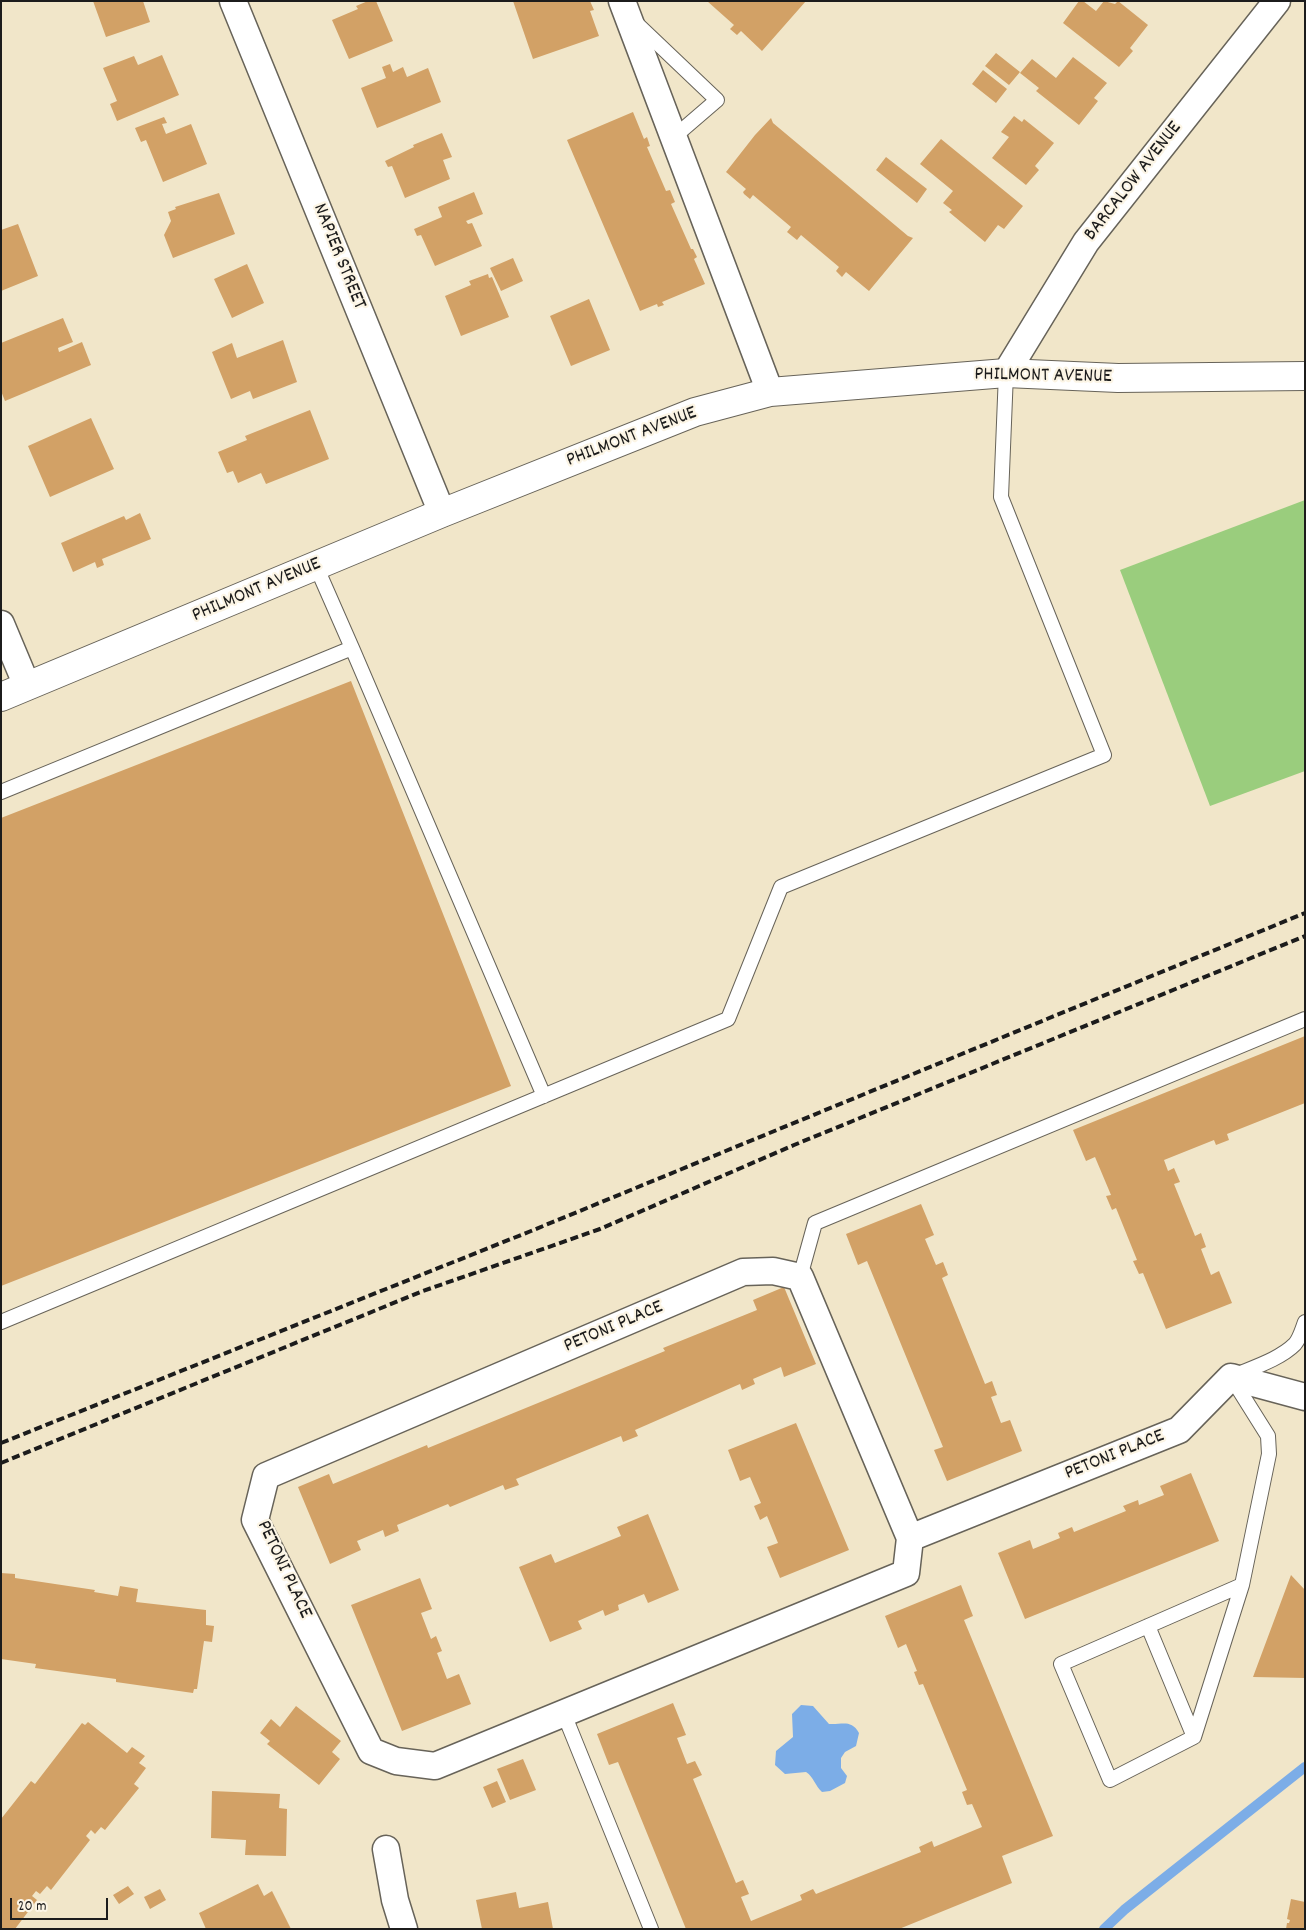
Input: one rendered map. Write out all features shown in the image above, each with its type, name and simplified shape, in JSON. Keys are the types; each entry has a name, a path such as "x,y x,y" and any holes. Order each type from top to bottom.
{"main road":[{"name":"PHILMONT AVENUE","path":"1,697 442,513 695,412 770,392 1006,373 1118,378 1305,376"}],"street":[{"name":"NAPIER STREET","path":"233,1 442,513"},
{"name":"BARCALOW AVENUE","path":"1006,373 1086,242 1277,1"},
{"path":"624,7 770,392"},
{"path":"1,624 27,686"},
{"name":"PETONI PLACE","path":"773,1271 800,1277 910,1538 906,1573 435,1766 396,1761 371,1751 255,1520 266,1476 743,1272 773,1271"},
{"path":"1231,1377 1305,1397"},
{"name":"PETONI PLACE","path":"910,1538 1179,1430 1231,1377"},
{"path":"386,1849 404,1929"}],"lane":[{"path":"624,7 717,100 674,137"},
{"path":"1,1322 728,1019 780,888 1104,755 1001,497 1006,373"},
{"path":"316,566 544,1096"},
{"path":"1,792 352,648"},
{"path":"800,1277 815,1223 1305,1019"},
{"path":"1242,1585 1061,1664 1110,1780 1194,1737 1242,1585 1269,1454 1268,1436 1231,1377 1282,1353 1294,1344 1305,1322"},
{"path":"1148,1626 1194,1737"},
{"path":"564,1714 651,1929"}],"green space":[{"path":"1305,500 1305,771 1210,806 1120,570"}],"water":[{"path":"801,1705 813,1706 829,1724 849,1724 859,1733 856,1746 845,1752 841,1758 841,1768 847,1776 845,1783 830,1791 822,1792 806,1772 785,1774 775,1765 776,1751 793,1737 792,1714"}],"building":[{"path":"93,1 143,1 150,22 106,37"},
{"path":"368,1 376,1 393,41 349,59 332,20 358,9 356,6"},
{"path":"513,1 590,1 594,10 590,11 599,36 533,59"},
{"path":"707,1 806,1 762,51 741,31 737,35 730,29 734,25"},
{"path":"1079,1 1083,1 1096,11 1104,1 1115,4 1118,1 1148,25 1130,48 1133,51 1119,67 1063,23"},
{"path":"996,53 1020,72 1009,85 985,66"},
{"path":"162,55 179,95 117,121 110,104 117,101 103,68 134,56 138,65"},
{"path":"1073,57 1107,83 1094,98 1098,101 1079,125 1036,91 1039,88 1020,73 1032,59 1056,78"},
{"path":"390,64 393,72 403,67 407,77 428,68 441,102 377,128 361,88 386,78 382,67"},
{"path":"983,70 1007,89 996,103 972,84"},
{"path":"633,112 644,139 647,137 650,146 647,147 666,191 670,190 675,202 671,204 691,249 693,249 697,257 694,259 705,284 662,302 664,305 658,307 657,304 640,311 567,140"},
{"path":"1014,116 1022,122 1024,119 1054,143 1035,166 1039,170 1026,185 992,158 1009,137 1001,132"},
{"path":"164,117 167,123 162,124 166,134 191,124 207,164 163,182 146,140 141,142 135,128"},
{"path":"771,118 773,123 908,236 913,238 869,291 846,272 842,277 836,271 839,267 801,235 797,240 787,232 791,227 753,195 750,199 744,194 743,192 746,189 726,172"},
{"path":"442,133 452,157 443,160 450,179 405,198 392,166 388,167 385,161 414,147 413,145"},
{"path":"941,139 1023,206 1004,229 998,225 985,242 949,212 952,210 943,203 953,191 920,164"},
{"path":"886,157 927,189 917,203 876,170"},
{"path":"474,192 483,214 466,221 468,224 472,223 482,246 435,266 421,235 417,236 414,229 442,217 438,207"},
{"path":"219,193 235,234 173,258 164,235 171,221 168,212 176,209 175,207"},
{"path":"18,224 38,276 1,291 1,230"},
{"path":"513,258 523,281 501,291 490,268"},
{"path":"247,264 264,303 232,318 214,279"},
{"path":"488,274 489,278 492,277 509,317 461,336 445,296 471,285 469,281"},
{"path":"589,299 610,350 571,366 550,316"},
{"path":"63,318 73,342 58,348 59,352 82,342 91,365 5,401 1,391 1,343"},
{"path":"283,340 297,382 253,399 250,391 231,399 212,352 232,343 237,358"},
{"path":"310,410 329,459 266,484 261,473 238,483 233,471 227,473 218,452 247,440 245,436"},
{"path":"91,418 114,469 50,497 28,446"},
{"path":"140,513 151,539 102,559 104,565 97,568 95,562 73,572 61,543 124,516 126,520"},
{"path":"351,681 511,1086 1,1286 1,818"},
{"path":"1305,1036 1305,1103 1227,1134 1229,1140 1216,1145 1214,1140 1164,1160 1168,1171 1174,1168 1180,1182 1174,1184 1195,1236 1201,1233 1206,1247 1201,1249 1211,1275 1219,1271 1232,1303 1166,1329 1143,1273 1139,1274 1133,1261 1137,1260 1116,1208 1112,1210 1106,1196 1111,1195 1095,1157 1086,1161 1073,1130"},
{"path":"921,1204 934,1235 925,1239 936,1265 943,1262 948,1275 942,1278 985,1384 992,1381 997,1395 991,1397 1001,1423 1010,1420 1022,1451 947,1481 934,1450 943,1447 867,1261 858,1265 846,1234"},
{"path":"784,1287 816,1364 784,1377 781,1367 753,1379 755,1384 742,1390 740,1384 635,1430 638,1436 623,1442 621,1436 516,1479 519,1485 505,1490 503,1485 450,1507 448,1504 397,1525 399,1531 385,1537 383,1530 357,1541 361,1550 330,1564 298,1487 329,1474 333,1484 427,1445 428,1448 665,1351 663,1348 757,1310 753,1300"},
{"path":"796,1423 849,1550 780,1578 767,1547 778,1543 767,1516 760,1520 754,1506 761,1503 750,1477 740,1481 728,1450"},
{"path":"1191,1473 1219,1541 1025,1619 998,1553 1030,1540 1033,1549 1060,1538 1058,1533 1072,1527 1074,1532 1126,1511 1123,1506 1138,1500 1139,1505 1164,1495 1160,1486"},
{"path":"648,1514 679,1590 648,1603 644,1594 618,1605 619,1610 605,1616 603,1610 578,1621 582,1629 550,1642 519,1567 551,1554 555,1563 621,1536 617,1527"},
{"path":"1,1573 15,1574 15,1578 95,1590 94,1592 118,1596 120,1586 138,1589 136,1602 206,1610 206,1625 214,1626 212,1642 204,1641 197,1689 194,1689 193,1693 116,1682 116,1679 35,1668 36,1664 1,1659"},
{"path":"1291,1575 1305,1590 1305,1678 1253,1677"},
{"path":"420,1578 432,1609 421,1613 431,1639 436,1636 442,1651 437,1653 447,1679 459,1674 471,1704 402,1731 351,1605"},
{"path":"961,1585 973,1616 964,1620 1053,1836 1002,1856 1012,1883 899,1929 686,1929 618,1762 609,1765 597,1734 673,1703 686,1735 677,1738 687,1764 695,1761 702,1775 693,1779 736,1883 743,1880 749,1894 741,1897 751,1921 802,1900 800,1895 813,1889 816,1894 921,1852 919,1847 932,1841 934,1847 982,1827 972,1804 967,1805 962,1792 967,1790 923,1684 919,1685 914,1672 917,1671 906,1644 898,1648 885,1616"},
{"path":"296,1706 341,1741 332,1752 340,1759 319,1785 267,1744 270,1741 260,1733 271,1719 280,1727"},
{"path":"88,1722 127,1753 132,1747 145,1756 139,1763 146,1768 134,1784 139,1788 105,1830 101,1827 95,1834 91,1830 86,1836 90,1840 51,1890 47,1886 40,1894 36,1891 32,1896 37,1900 15,1929 1,1929 1,1819 31,1781 35,1784 82,1723 85,1725"},
{"path":"523,1759 536,1790 510,1800 497,1769"},
{"path":"497,1781 506,1802 492,1808 483,1787"},
{"path":"212,1791 280,1794 279,1808 287,1809 286,1856 245,1855 246,1840 211,1838"},
{"path":"258,1884 264,1896 272,1891 291,1929 206,1929 199,1913"},
{"path":"128,1886 134,1894 119,1904 113,1895"},
{"path":"160,1889 166,1900 150,1909 144,1897"},
{"path":"516,1892 519,1908 548,1902 553,1929 482,1929 476,1900"},
{"path":"1291,1899 1305,1902 1305,1929 1286,1929 1287,1923 1290,1920 1287,1919"}],"waterway":[{"path":"1104,1929 1124,1910 1305,1767"}],"railway":[{"path":"1,1443 531,1231 1305,913"},
{"path":"1,1463 423,1291 600,1229 794,1145 1305,936"}]}
